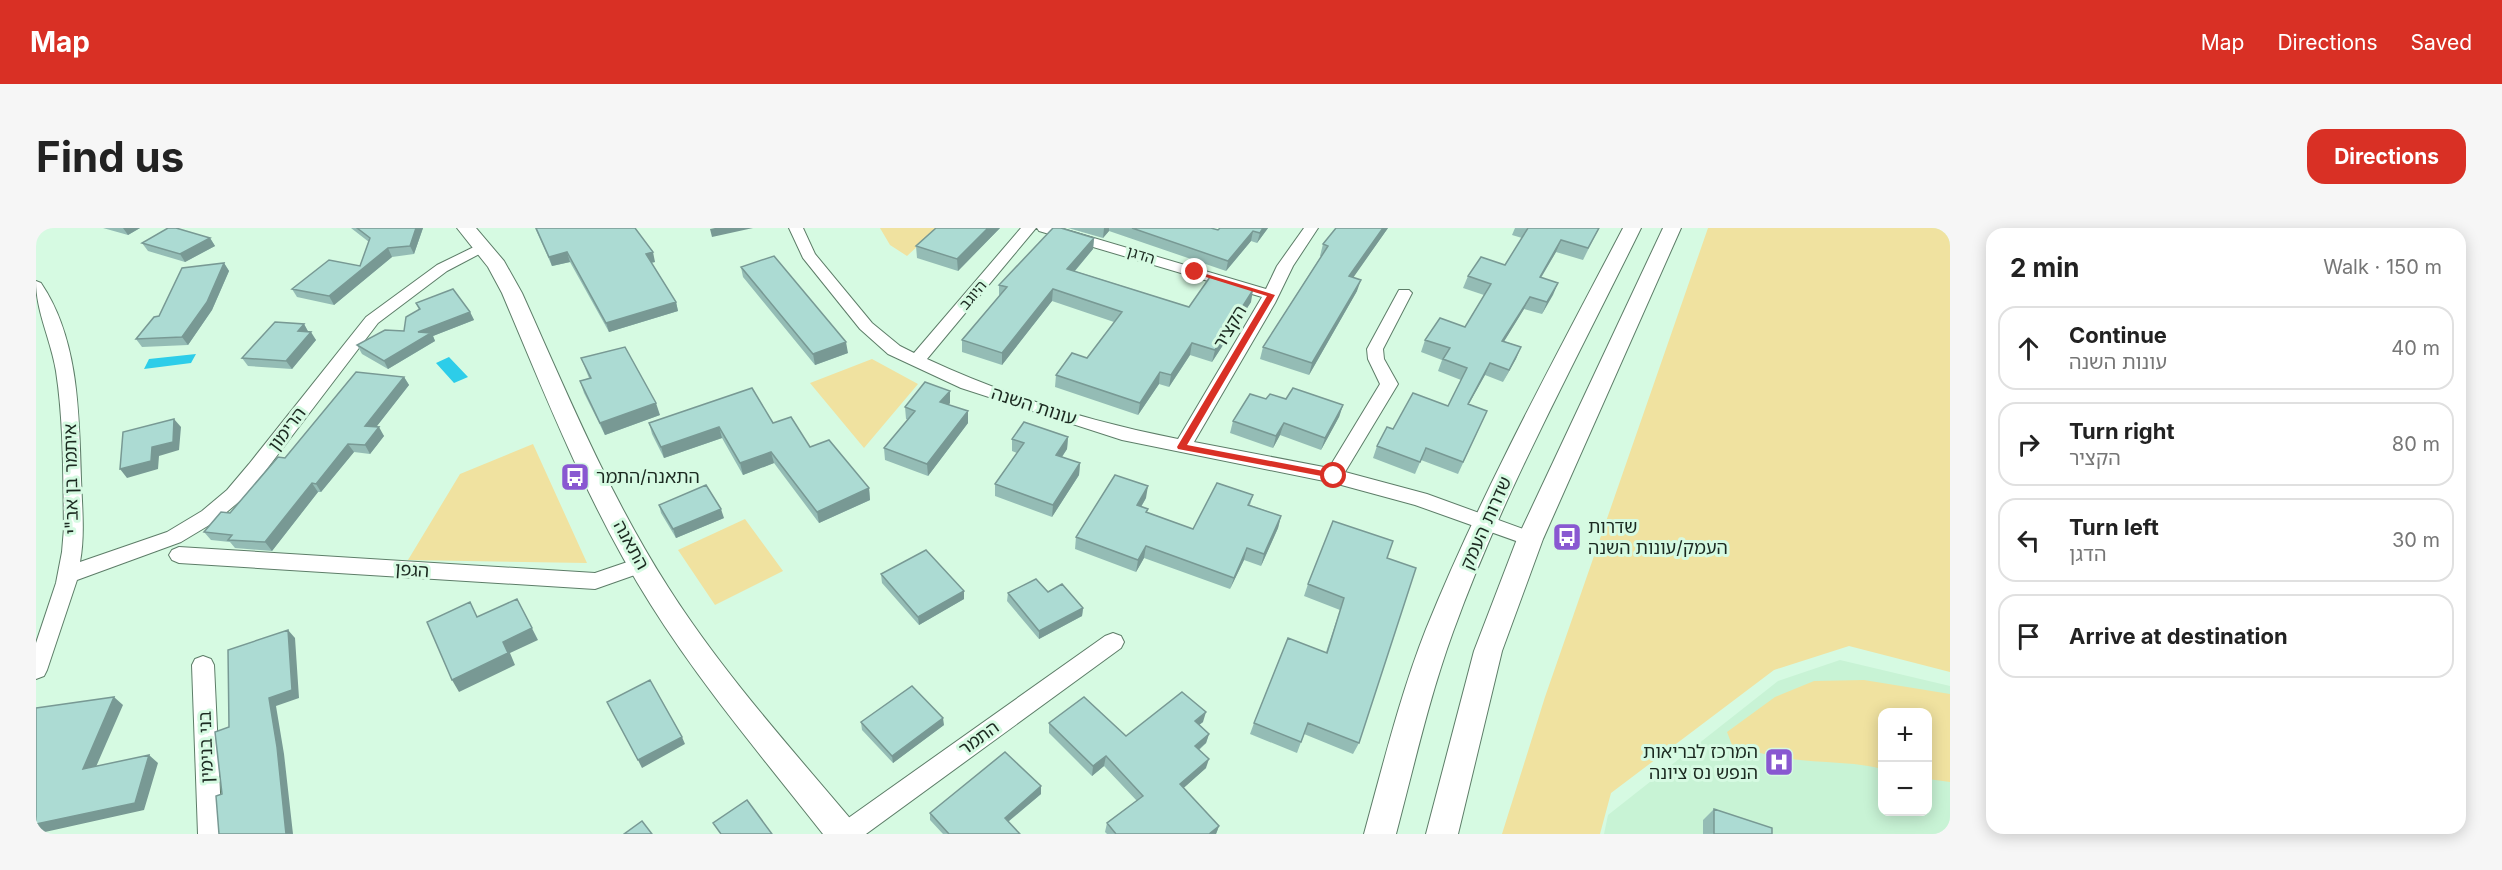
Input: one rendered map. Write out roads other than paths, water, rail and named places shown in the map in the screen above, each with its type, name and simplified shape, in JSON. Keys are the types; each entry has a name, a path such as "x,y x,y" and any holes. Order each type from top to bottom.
{"street":[{"name":"עונות השנה","path":"796,228 808,255 866,326 894,350 967,384 1122,434 1334,476 1420,499 1530,539"},
{"name":"היוגב","path":"916,362 1029,228"},
{"name":"הדגן","path":"1044,228 1271,295"},
{"name":"הקציר","path":"1182,447 1271,295 1285,266 1311,228"},
{"name":"שדרות העמק","path":"1380,834 1408,730 1439,631 1485,522 1632,228"},
{"path":"1442,834 1488,651 1530,539 1672,228"},
{"name":"התאנה","path":"474,237 497,265 512,293 597,485 660,597 726,688 844,834"},
{"name":"הרימון","path":"67,575 174,537 209,516 234,495 256,470 372,320 442,268 474,237"},
{"name":"איתמר בן אב\"י","path":"36,286 45,303 65,365 70,418 73,551 61,606 36,670"},
{"path":"1334,476 1389,384 1376,359 1376,349 1404,293"},
{"name":"הגפן","path":"179,555 595,581 642,565"},
{"name":"התמר","path":"844,834 1113,642"},
{"name":"בני בנימין","path":"203,664 204,833"}],"water":[{"path":"196,354 191,363 144,369 149,359"},
{"path":"449,357 468,377 454,383 436,363"}],"place":[{"name":"התאנה/התמר","path":"575,477"},
{"name":"שדרות העמק/עונות השנה","path":"1567,537"},
{"name":"המרכז לבריאות הנפש נס ציונה","path":"1779,762"}]}
